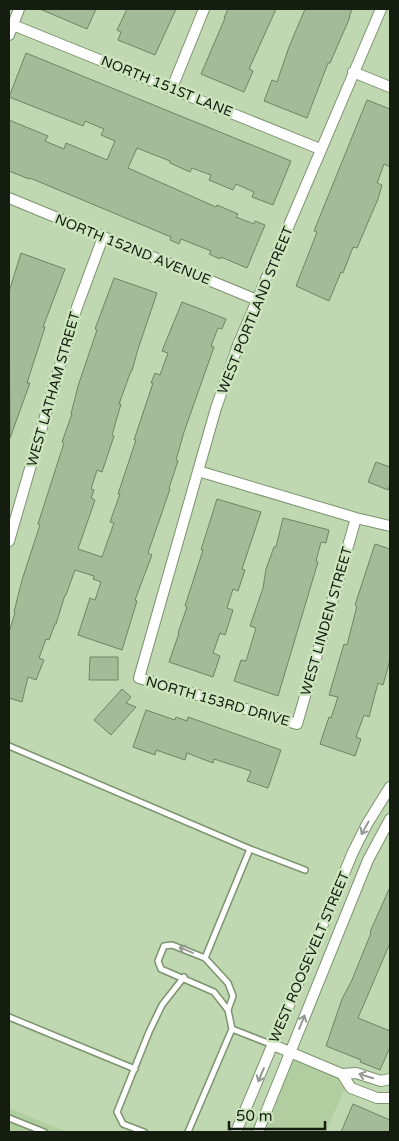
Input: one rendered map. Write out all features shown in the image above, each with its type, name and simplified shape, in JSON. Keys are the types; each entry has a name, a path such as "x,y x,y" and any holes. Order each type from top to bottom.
{"street":[{"path":"11,30 19,9"},
{"path":"172,88 204,9"},
{"name":"WEST PORTLAND STREET","path":"139,678 219,399 238,345 381,9"},
{"name":"NORTH 151ST LANE","path":"11,30 172,88 320,149"},
{"path":"353,72 390,88"},
{"name":"NORTH 152ND AVENUE","path":"9,198 257,300"},
{"name":"WEST LATHAM STREET","path":"9,542 76,310 103,237"},
{"path":"198,471 356,518 390,526"},
{"name":"WEST LINDEN STREET","path":"297,724 356,518"},
{"name":"NORTH 153RD DRIVE","path":"139,678 297,724"},
{"name":"WEST ROOSEVELT STREET","path":"236,1132 353,852 390,787"},
{"name":"WEST ROOSEVELT STREET","path":"258,1132 368,860 390,819"},
{"path":"273,1045 342,1074 356,1073 387,1080 388,1098 377,1098 350,1088 342,1074"}],"lane":[{"path":"9,746 305,870"},
{"path":"205,958 250,848"},
{"path":"188,1132 232,1029 228,1010 214,992 184,977 161,969 158,961 164,946 172,945 205,958 228,983 233,996 228,1010"},
{"path":"144,1132 123,1124 117,1112 162,1005 184,977"},
{"path":"9,1017 135,1068"},
{"path":"232,1029 273,1045"},
{"path":"9,1118 39,1131"}],"shaded area":[{"path":"295,1056 349,1078 326,1132 265,1132"},
{"path":"9,1108 67,1132 9,1132"}],"building":[{"path":"40,9 96,9 87,29"},
{"path":"127,9 176,9 155,55 118,40 121,32 117,30"},
{"path":"228,9 276,9 249,69 253,71 244,92 201,74"},
{"path":"305,9 352,9 330,63 328,63 307,118 264,101 272,80 277,82"},
{"path":"26,53 291,161 273,205 252,197 254,192 236,184 233,190 209,180 211,175 192,168 190,172 170,163 170,161 137,148 128,168 216,207 217,205 238,214 236,217 254,224 255,221 265,225 247,268 221,257 220,259 209,254 211,251 181,239 179,244 170,240 171,237 9,171 9,120 48,136 45,141 64,149 66,143 107,160 115,141 101,135 104,129 85,121 83,126 9,97"},
{"path":"367,100 390,109 390,167 384,164 377,183 382,185 378,199 357,248 353,247 329,301 296,286 317,232 314,231"},
{"path":"21,253 65,269 43,327 45,327 27,383 30,383 10,438 9,292"},
{"path":"114,278 157,293 132,371 119,404 121,404 112,435 114,436 102,472 97,470 91,489 94,490 91,498 95,500 78,549 102,557 114,523 110,522 153,383 151,383 155,373 160,375 168,353 162,351 182,302 226,319 222,329 218,328 211,346 214,347 184,432 170,489 148,553 152,555 135,600 137,601 122,650 78,635 90,598 95,600 101,582 93,579 94,576 75,570 56,624 49,640 46,639 39,658 44,660 36,680 28,677 22,702 9,698 9,632 22,580 40,525 38,524 64,443 62,442 72,414 78,386 97,330 95,329"},
{"path":"376,462 390,467 388,490 368,482"},
{"path":"217,499 261,512 242,569 245,570 238,591 233,589 227,608 233,610 225,635 220,633 213,653 220,656 213,677 169,662 187,607 185,606"},
{"path":"283,518 329,530 326,543 321,542 316,561 318,562 278,696 234,681 241,660 246,661 256,628 250,626 263,588 266,569 274,547 276,547"},
{"path":"375,544 390,549 390,660 383,685 378,683 369,717 364,715 356,737 361,739 355,756 320,744 338,697 329,695 344,644 347,645 357,606 355,605"},
{"path":"90,657 118,657 118,680 89,680"},
{"path":"122,689 131,697 126,703 136,707 111,735 94,720"},
{"path":"146,710 175,720 176,717 187,721 188,717 281,750 268,788 247,781 251,771 214,759 213,763 187,753 185,760 156,750 155,755 133,747"},
{"path":"390,887 390,943 358,1018 390,1031 390,1047 380,1070 326,1046 342,999 352,980"},
{"path":"353,1104 390,1120 390,1132 341,1132"}]}
